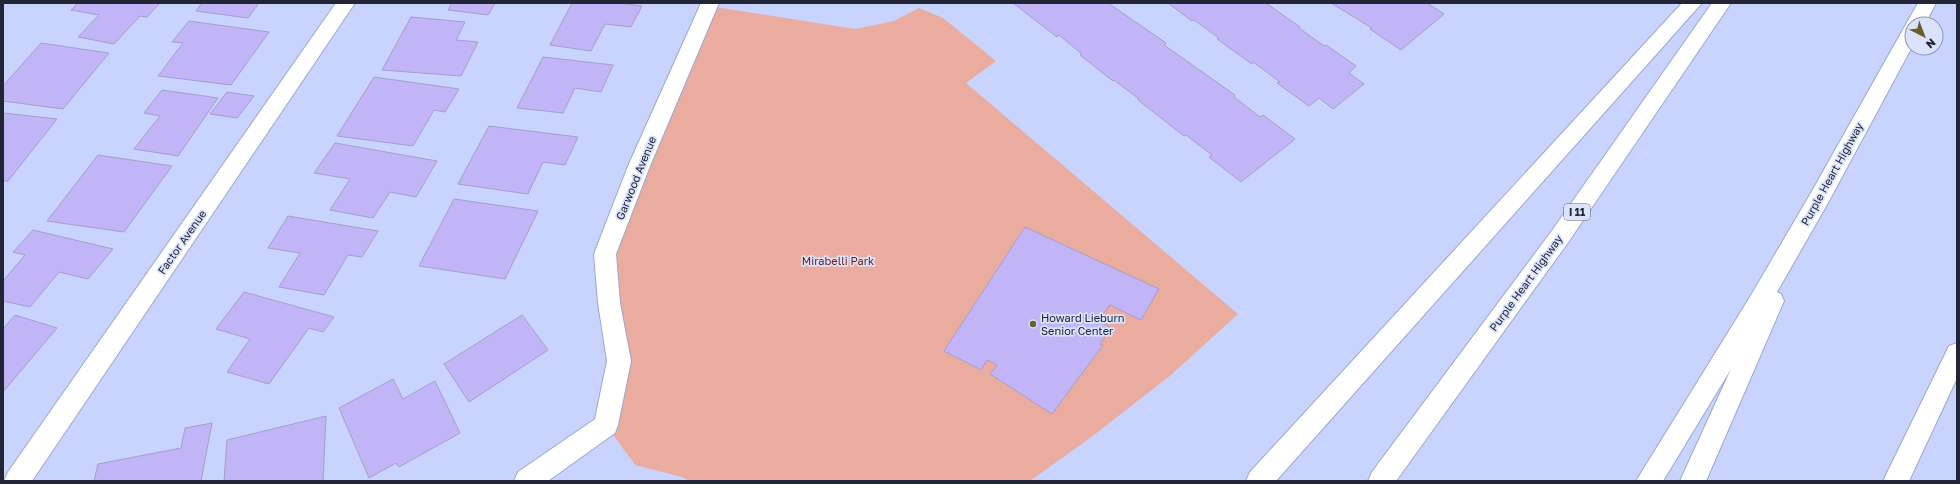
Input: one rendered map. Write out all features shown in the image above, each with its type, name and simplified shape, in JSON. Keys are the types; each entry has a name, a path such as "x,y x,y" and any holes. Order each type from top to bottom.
{"main road":[{"name":"Factor Avenue","path":"18,481 346,3"},
{"name":"Garwood Avenue","path":"527,481 606,425 619,361 609,303 605,254 639,166 710,3"},
{"path":"1259,481 1694,3"},
{"name":"Purple Heart Highway","path":"1381,481 1559,238 1722,3"},
{"path":"1920,16 1927,3"},
{"name":"Purple Heart Highway","path":"1649,481 1758,304 1820,197 1904,45"},
{"path":"1693,481 1820,197"},
{"path":"1896,481 1957,353"}],"green space":[{"name":"Mirabelli Park","path":"709,6 855,29 894,21 919,8 943,18 996,61 966,83 1238,314 1171,375 1090,438 1030,481 690,481 682,477 635,465 606,425 619,361 605,254"}],"building":[{"path":"78,3 160,3 147,17 140,16 114,44 78,37 99,15 71,10"},
{"path":"202,3 259,3 248,18 196,11"},
{"path":"452,3 495,3 488,15 448,10"},
{"path":"572,3 620,3 642,6 631,27 605,24 591,51 550,45"},
{"path":"1013,3 1108,3 1166,43 1164,45 1235,95 1234,97 1260,117 1263,115 1295,139 1241,182 1209,157 1212,155 1186,135 1184,136 1138,100 1139,99 1114,80 1113,81 1080,55 1082,54 1059,35 1057,37"},
{"path":"1168,3 1266,3 1324,46 1326,45 1356,66 1349,73 1364,84 1333,109 1319,98 1309,106 1277,83 1280,82 1253,62 1252,64 1217,39 1219,38 1194,20 1192,21"},
{"path":"1331,3 1427,3 1444,14 1401,50 1370,29 1372,28"},
{"path":"411,17 465,22 456,40 478,42 461,76 382,70"},
{"path":"189,21 269,32 231,85 158,76 183,43 172,42"},
{"path":"41,43 109,53 63,109 3,101 3,86"},
{"path":"543,57 613,65 601,92 575,88 563,113 517,108"},
{"path":"374,77 459,89 445,112 434,110 413,146 337,136"},
{"path":"162,90 218,98 178,156 134,149 160,116 144,113"},
{"path":"227,92 254,96 237,118 210,114"},
{"path":"3,113 57,119 8,181 3,181"},
{"path":"489,126 578,137 565,165 543,162 528,194 458,184"},
{"path":"335,143 437,161 416,197 390,192 373,218 330,210 350,179 314,173"},
{"path":"98,155 172,166 124,232 47,221"},
{"path":"454,199 538,211 505,279 419,266"},
{"path":"288,216 378,231 362,257 348,255 324,295 279,287 300,253 268,248"},
{"name":"Howard Lieburn Senior Center","path":"1025,227 1159,289 1141,320 1110,305 1098,320 1111,328 1100,344 1103,345 1052,414 990,374 997,365 987,360 981,370 944,351"},
{"path":"33,230 113,249 88,279 59,272 30,307 3,301 3,281 25,255 13,252"},
{"path":"244,292 334,317 323,332 309,328 269,384 227,372 250,339 216,329"},
{"path":"15,315 57,328 3,392 3,329"},
{"path":"522,315 548,350 469,402 444,364"},
{"path":"393,379 403,399 435,381 460,433 399,467 396,463 369,478 339,408"},
{"path":"326,416 323,481 224,481 227,440"},
{"path":"212,423 201,481 94,481 98,464 181,448 185,428"}],"place":[{"name":"Howard Lieburn Senior Center","path":"1033,324"}]}
